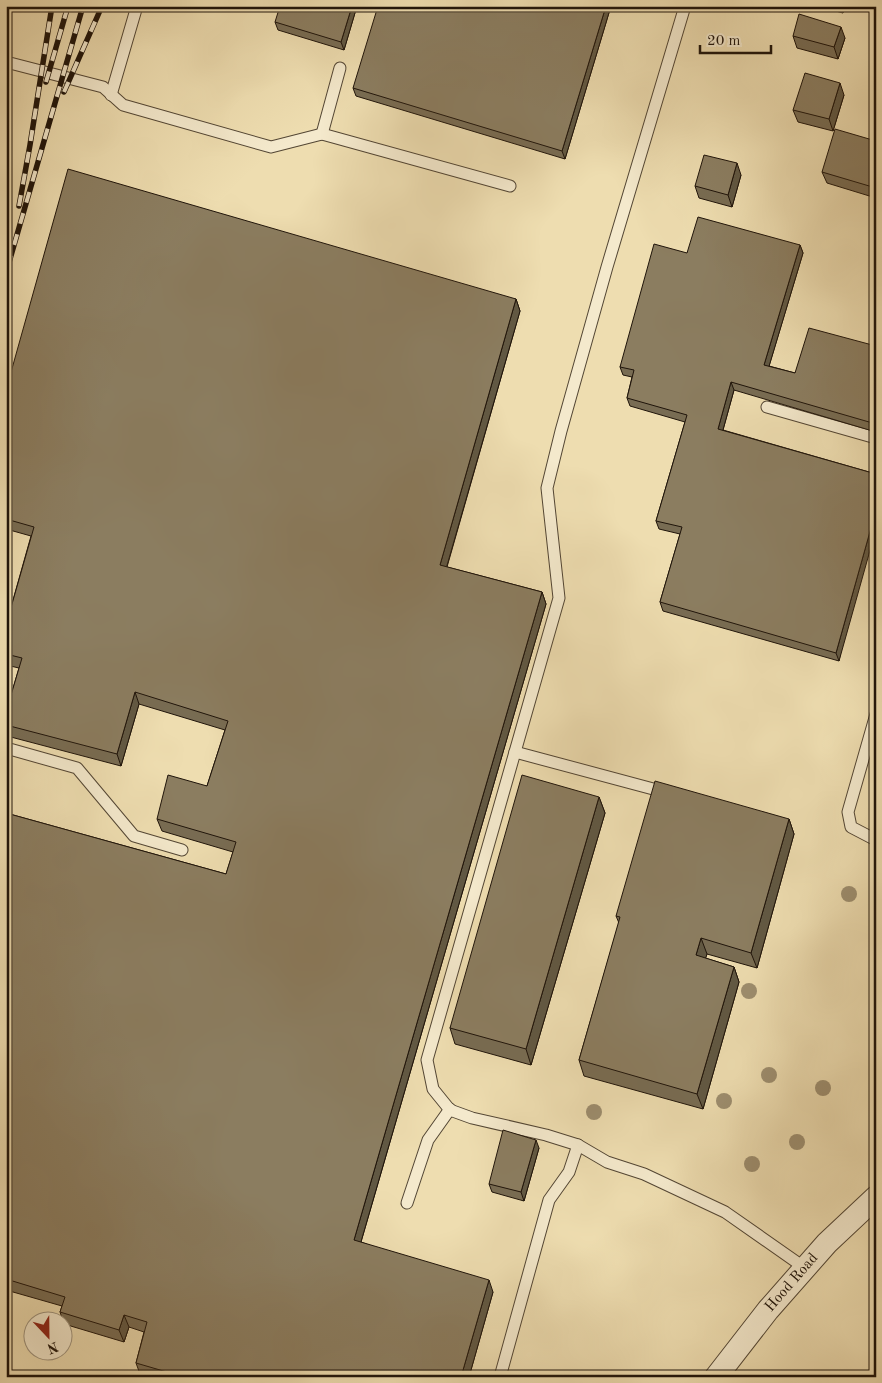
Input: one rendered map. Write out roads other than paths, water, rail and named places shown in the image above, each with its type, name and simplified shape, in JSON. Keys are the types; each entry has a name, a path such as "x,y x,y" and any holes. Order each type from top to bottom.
{"street":[{"name":"Hood Road","path":"716,1377 768,1310 827,1243 876,1197"}],"lane":[{"path":"111,95 137,6"},
{"path":"685,6 605,276 561,431 547,488 559,598 427,1060 434,1089 450,1109 472,1118 546,1135 578,1146 607,1162 644,1174 725,1212 805,1268"},
{"path":"6,62 103,87 123,105 271,146 322,134 510,186"},
{"path":"322,134 340,68"},
{"path":"767,407 876,438"},
{"path":"876,714 848,812 852,827 876,840"},
{"path":"6,748 77,768 134,836 182,850"},
{"path":"515,752 656,790"},
{"path":"407,1203 428,1140 450,1109"},
{"path":"500,1377 549,1200 569,1172 578,1146"}],"railway":[{"path":"19,206 52,6"},
{"path":"46,82 68,6"},
{"path":"8,266 83,6"},
{"path":"64,92 102,6"}]}
